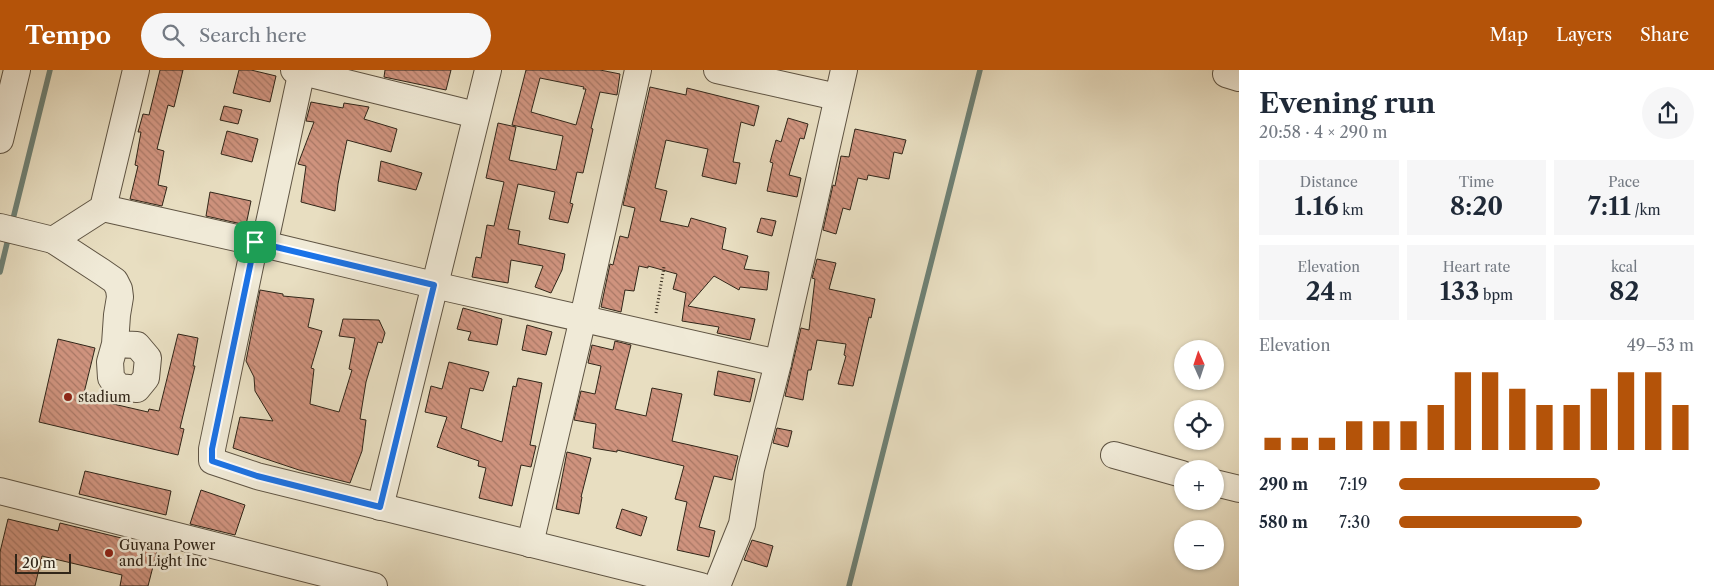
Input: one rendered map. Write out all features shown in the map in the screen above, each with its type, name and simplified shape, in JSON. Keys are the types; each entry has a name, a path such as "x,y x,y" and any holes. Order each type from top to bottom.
{"street":[{"path":"0,140 17,70"},
{"path":"53,240 103,208 136,70"},
{"path":"380,507 488,70"},
{"path":"530,544 638,70"},
{"path":"717,70 837,97"},
{"path":"717,586 742,524 752,469 778,363 844,70"},
{"path":"476,115 299,71 266,237 257,243 212,449 212,461 257,476 701,586"},
{"path":"103,208 778,363"},
{"path":"7,229 53,240 115,281 120,297 115,344"},
{"path":"1114,455 1174,472"},
{"path":"1224,485 1239,489"},
{"path":"0,491 374,586"}],"path":[{"path":"652,334 664,267"}],"building":[{"path":"160,70 183,70 174,107 168,105 157,149 164,151 158,185 167,187 162,206 130,199 138,166 135,165 141,132 138,132 143,114 149,115"},
{"path":"239,70 251,70 276,76 270,102 233,93"},
{"path":"385,70 451,70 446,90 384,77"},
{"path":"526,70 600,70 620,74 617,95 600,92 583,173 577,172 570,203 573,204 568,223 549,219 555,192 518,184 508,229 520,231 518,244 565,254 562,270 551,293 535,287 543,266 511,260 508,283 472,277 476,257 481,258 487,225 494,226 504,182 486,178 498,123 516,127 509,160 556,170 563,136 512,125","holes":["540,78 584,87 583,89 586,89 576,125 531,112"]},
{"path":"650,87 686,95 687,88 759,106 754,126 741,122 733,162 740,163 736,184 702,176 708,149 666,140 655,188 667,191 660,221 688,227 691,218 726,228 722,249 748,256 744,269 769,272 767,290 740,287 739,290 714,276 688,306 755,319 750,340 717,333 719,327 682,321 686,293 673,289 677,274 648,266 648,268 639,266 634,291 625,290 621,312 601,307 610,264 613,265 620,236 628,238 635,208 623,205"},
{"path":"311,102 343,108 344,103 369,107 364,119 397,129 391,152 347,140 338,184 335,211 301,202 306,166 298,164 314,122 306,121"},
{"path":"224,106 242,110 238,124 220,120"},
{"path":"788,118 808,124 804,139 800,138 789,175 801,178 797,197 767,191 773,163 770,162 776,140 781,142"},
{"path":"855,129 906,140 902,154 894,152 889,179 868,175 867,180 858,178 850,210 843,208 836,234 823,230 841,156 849,157"},
{"path":"227,131 258,139 252,162 221,154"},
{"path":"381,161 422,173 416,190 378,181"},
{"path":"210,192 251,201 246,225 206,216"},
{"path":"761,218 776,221 772,236 757,232"},
{"path":"817,259 836,263 829,289 875,299 853,386 838,384 846,356 844,355 846,344 817,340 811,370 808,370 803,400 785,396 801,328 809,330 815,279 812,278"},
{"path":"260,290 283,294 283,296 314,299 308,327 322,331 311,368 314,369 310,404 339,412 352,370 349,369 355,338 339,336 343,319 379,320 385,333 382,343 378,342 366,382 360,419 366,420 362,451 350,483 299,470 233,448 240,417 273,421 255,391 254,377 246,361"},
{"path":"463,308 502,319 497,345 468,340 471,332 457,329"},
{"path":"527,325 552,332 546,355 522,350"},
{"name":"stadium","path":"178,334 198,338 193,366 195,366 180,428 184,429 178,455 39,422 58,339 95,348 83,397 148,412 149,409 159,411"},
{"path":"615,341 631,345 615,409 646,416 652,388 682,394 672,441 738,456 732,480 714,476 699,527 715,531 709,557 677,550 687,502 675,499 684,466 617,450 617,452 593,448 596,424 574,420 581,391 595,394 601,366 588,363 592,345 613,350"},
{"path":"449,362 489,372 483,391 470,388 461,428 502,442 513,386 516,387 518,378 542,383 530,445 536,446 531,467 521,465 512,506 479,498 486,468 478,466 479,461 437,447 447,417 425,412 431,386 442,389"},
{"path":"718,371 755,379 750,402 714,395"},
{"path":"777,428 792,431 788,447 773,443"},
{"path":"567,452 591,458 581,497 579,514 556,509"},
{"name":"Guyana Power and Light Inc","path":"85,471 171,491 166,515 79,494"},
{"name":"Guyana Power and Light Inc","path":"201,490 245,505 235,535 190,524"},
{"path":"622,509 647,517 641,536 616,528"},
{"path":"8,519 58,531 60,523 158,547 148,586 120,586 122,575 42,556 35,586 0,586 0,552"},
{"path":"752,540 773,546 767,567 744,560"}],"waterway":[{"path":"12,223 50,70"},
{"path":"849,586 980,70"},
{"path":"0,272 9,235"}],"place":[{"name":"stadium","path":"68,397"},
{"name":"Guyana Power and Light Inc","path":"109,553"}],"route":[{"path":"255,242 434,285 380,507 257,476 212,461 212,449 255,242"}]}
